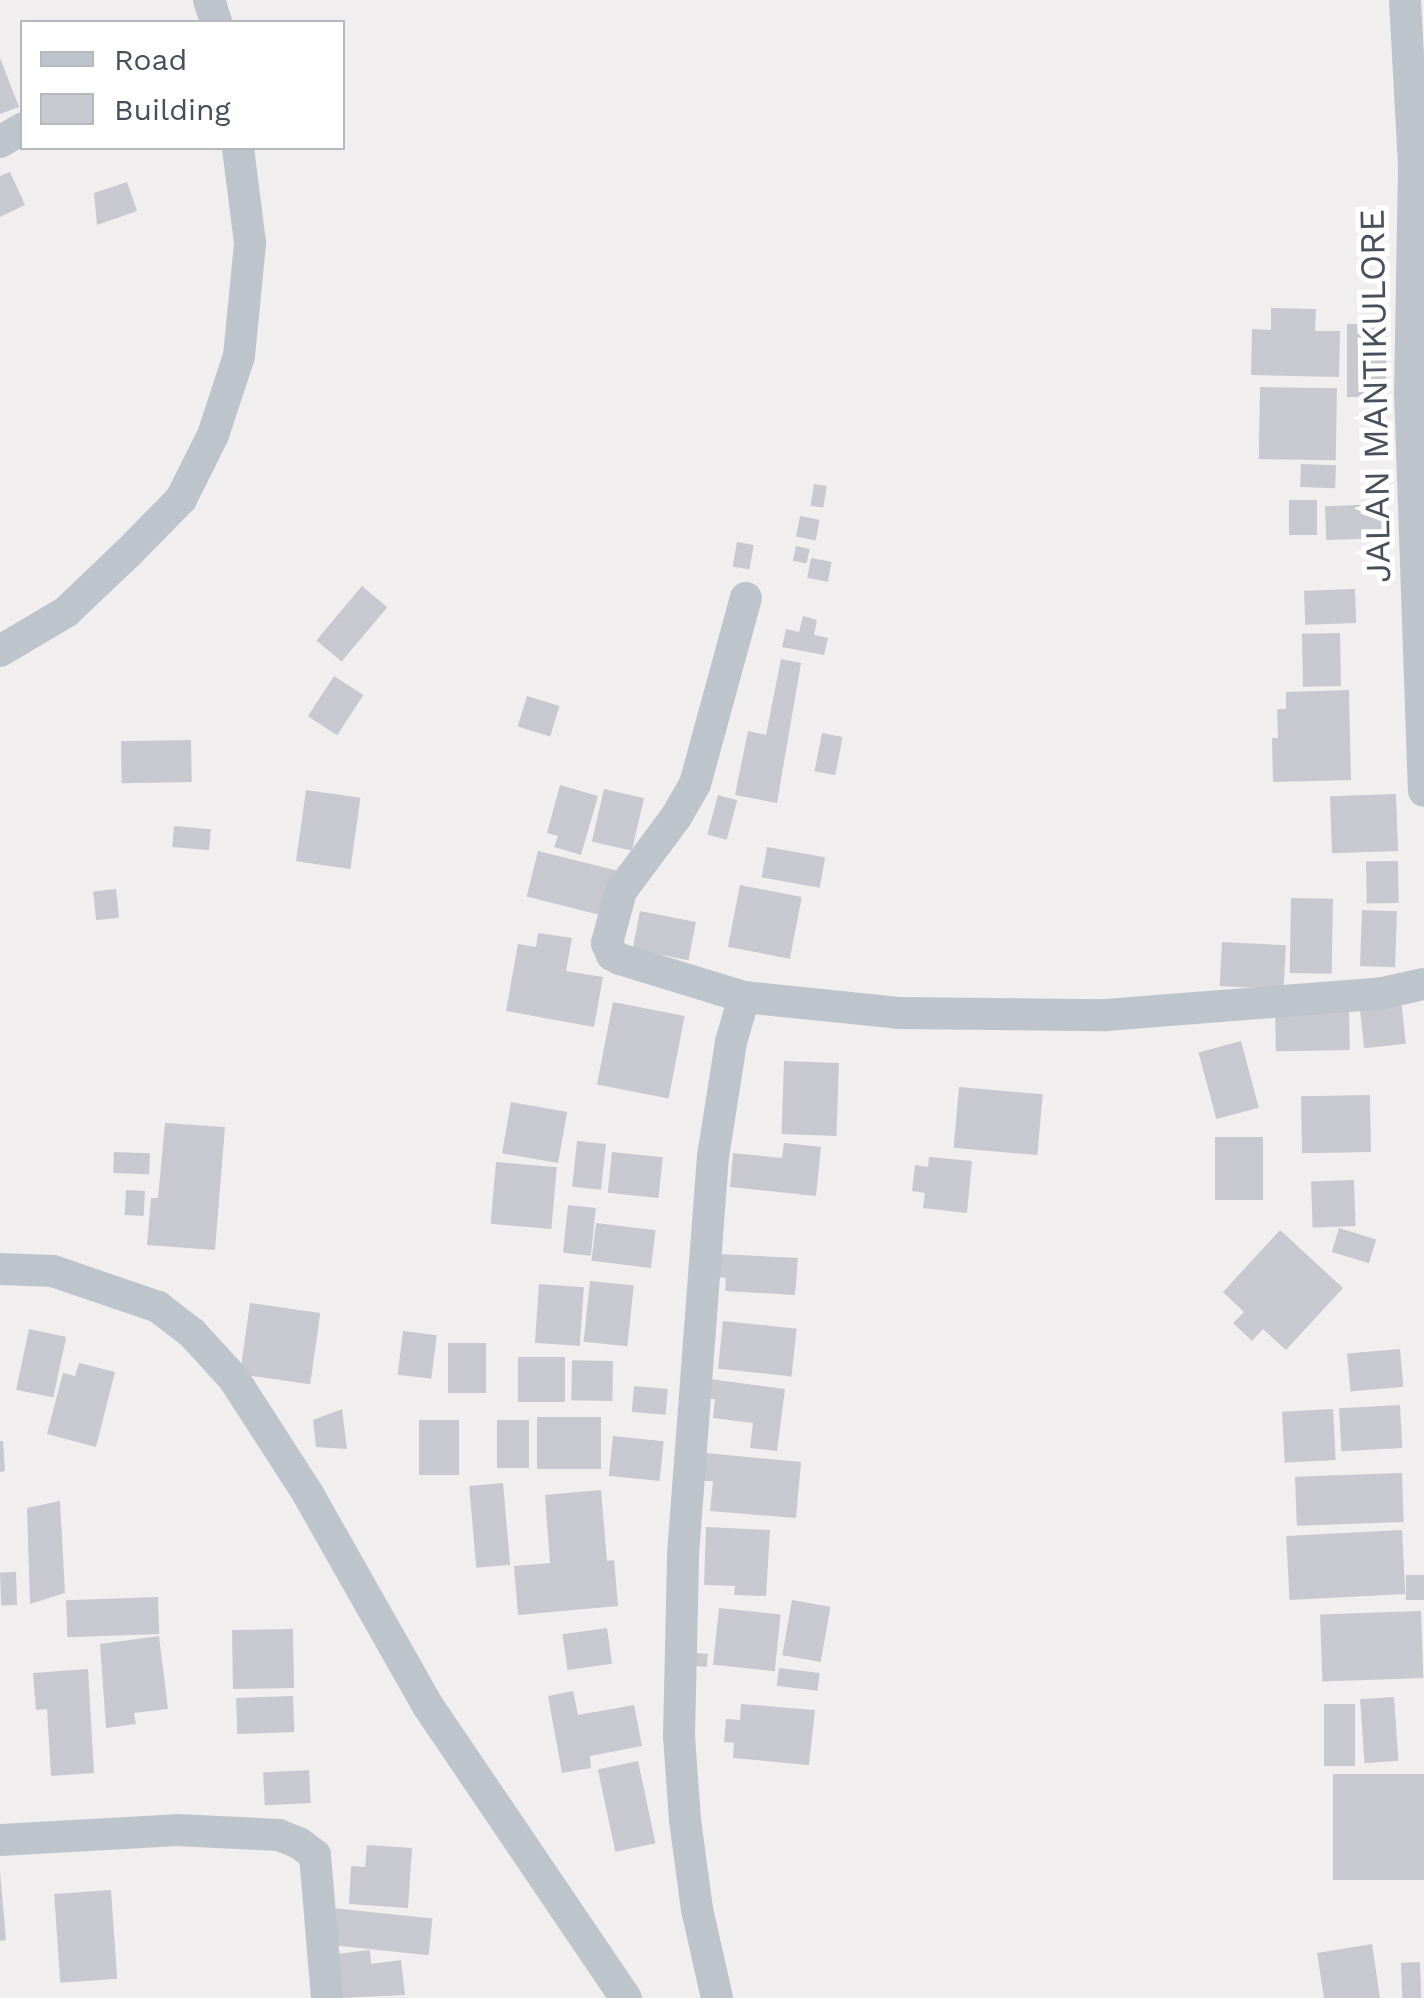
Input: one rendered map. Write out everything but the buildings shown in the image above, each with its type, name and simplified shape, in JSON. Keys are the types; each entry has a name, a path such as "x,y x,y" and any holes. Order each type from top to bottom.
{"street":[{"name":"JALAN MANTIKULORE","path":"1405,0 1414,166 1410,392 1424,791"},
{"path":"0,651 66,612 128,553 181,499 213,435 239,356 250,243 238,150"},
{"path":"746,598 695,784 676,817 621,891 607,943 620,960 744,996 898,1013 1106,1015 1383,993 1424,984"},
{"path":"717,1998 697,1909 685,1820 679,1736 682,1573 688,1452 714,1157 731,1042 744,996"},
{"path":"0,1269 53,1270 158,1307 192,1333 234,1379 308,1494 428,1706 626,1998"},
{"path":"0,1840 177,1830 278,1834 299,1843 315,1856 327,1998"}]}
